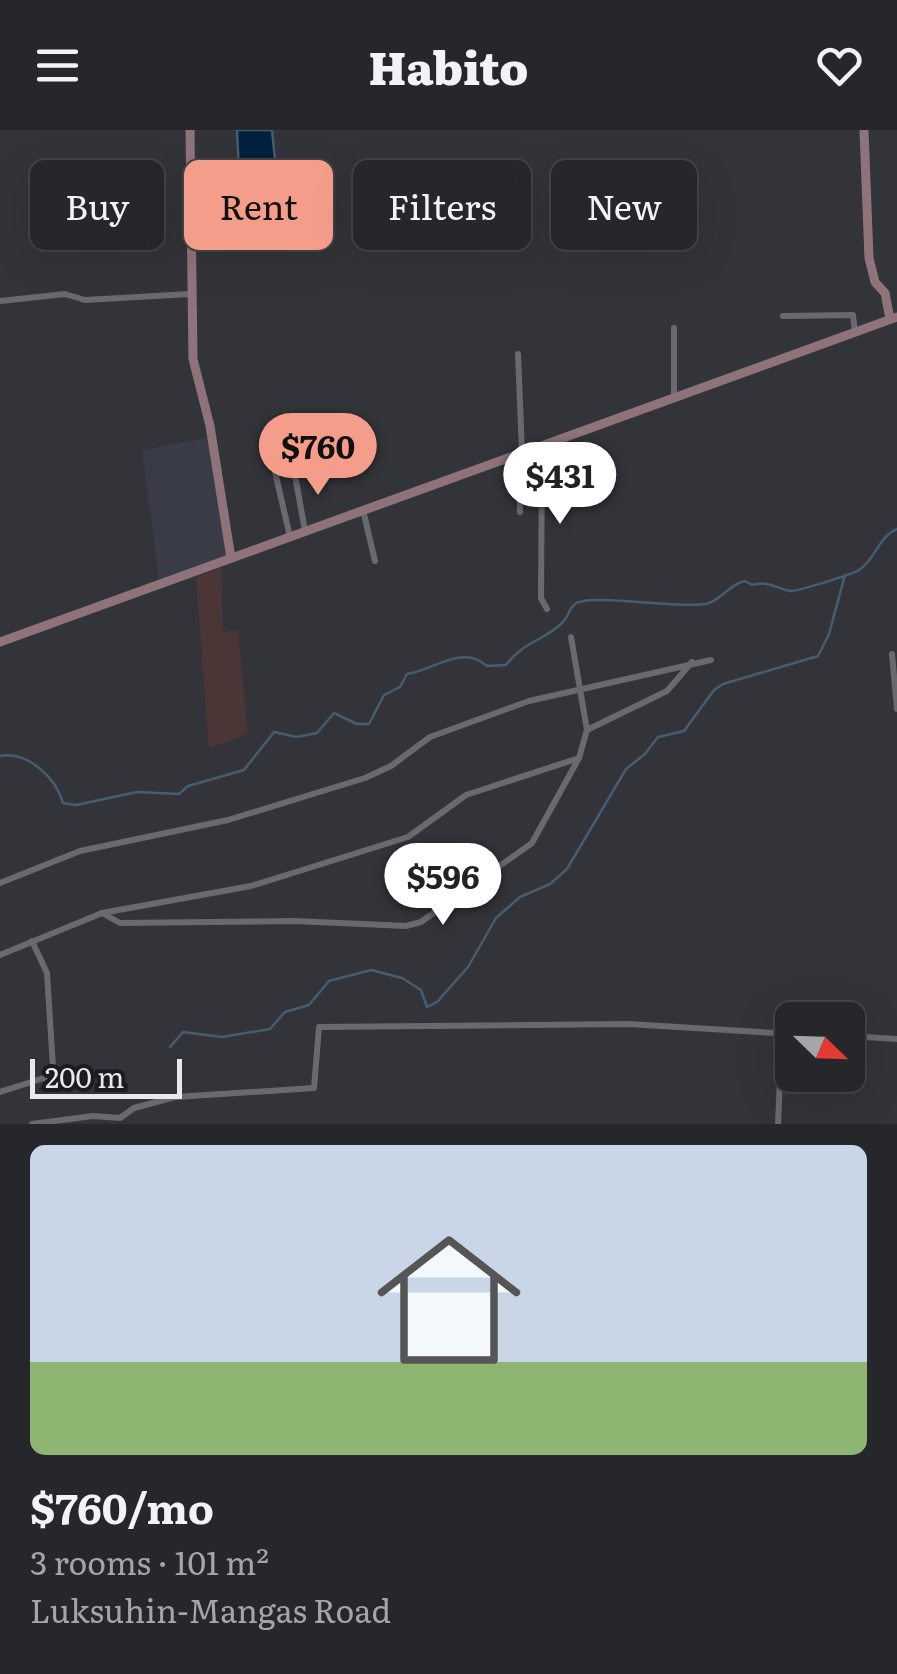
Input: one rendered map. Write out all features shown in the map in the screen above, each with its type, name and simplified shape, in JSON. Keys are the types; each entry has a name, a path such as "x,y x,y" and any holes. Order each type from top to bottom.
{"main road":[{"path":"190,130 190,294 195,372 210,426 231,558"},
{"path":"0,642 362,508 520,453 542,452 674,398 893,318 885,294 875,282 869,258 864,130"}],"street":[{"path":"0,301 65,294 84,300 190,294"},
{"path":"783,316 852,315 855,333"},
{"path":"674,328 674,398"},
{"path":"518,354 520,512"},
{"path":"542,452 541,598 547,609"},
{"path":"273,462 290,537"},
{"path":"294,470 305,531"},
{"path":"362,508 374,561"},
{"path":"102,913 120,923 295,921 413,926 532,843 579,758 587,730 571,637"},
{"path":"892,654 897,709"},
{"path":"0,883 80,851 228,820 365,778 391,766 438,733 578,688 710,660"},
{"path":"587,730 667,691 692,662"},
{"path":"0,955 102,913 250,886 408,837 466,796 579,758"},
{"path":"0,1092 47,1077 53,1067 48,974 32,941"},
{"path":"32,1124 93,1116 120,1118 134,1108 175,1097 314,1088 319,1027 628,1024 775,1033"},
{"path":"865,1037 897,1039"},
{"path":"778,1124 779,1092"}],"shaded area":[{"path":"208,438 228,557 159,580 142,450"},
{"path":"221,568 223,632 238,630 248,734 209,748 196,577"}],"water":[{"path":"237,130 272,130 275,160 238,160"}],"waterway":[{"path":"0,756 21,758 39,768 54,784 63,803 76,805 137,792 179,794 188,786 244,770 274,732 297,737 317,733 334,713 357,724 369,724 384,695 400,687 407,674 468,657 487,666 506,665 520,650 562,623 571,608 583,601 706,604 745,581 790,591 802,589 859,570 885,537 897,529"},
{"path":"170,1047 183,1032 222,1037 270,1029 285,1012 309,1005 329,981 371,970 402,978 421,990 427,1007 437,1002 468,967 496,918 520,897 550,884 567,869 626,769 658,737 684,731 714,690 723,684 818,656 829,634 845,575"}]}
